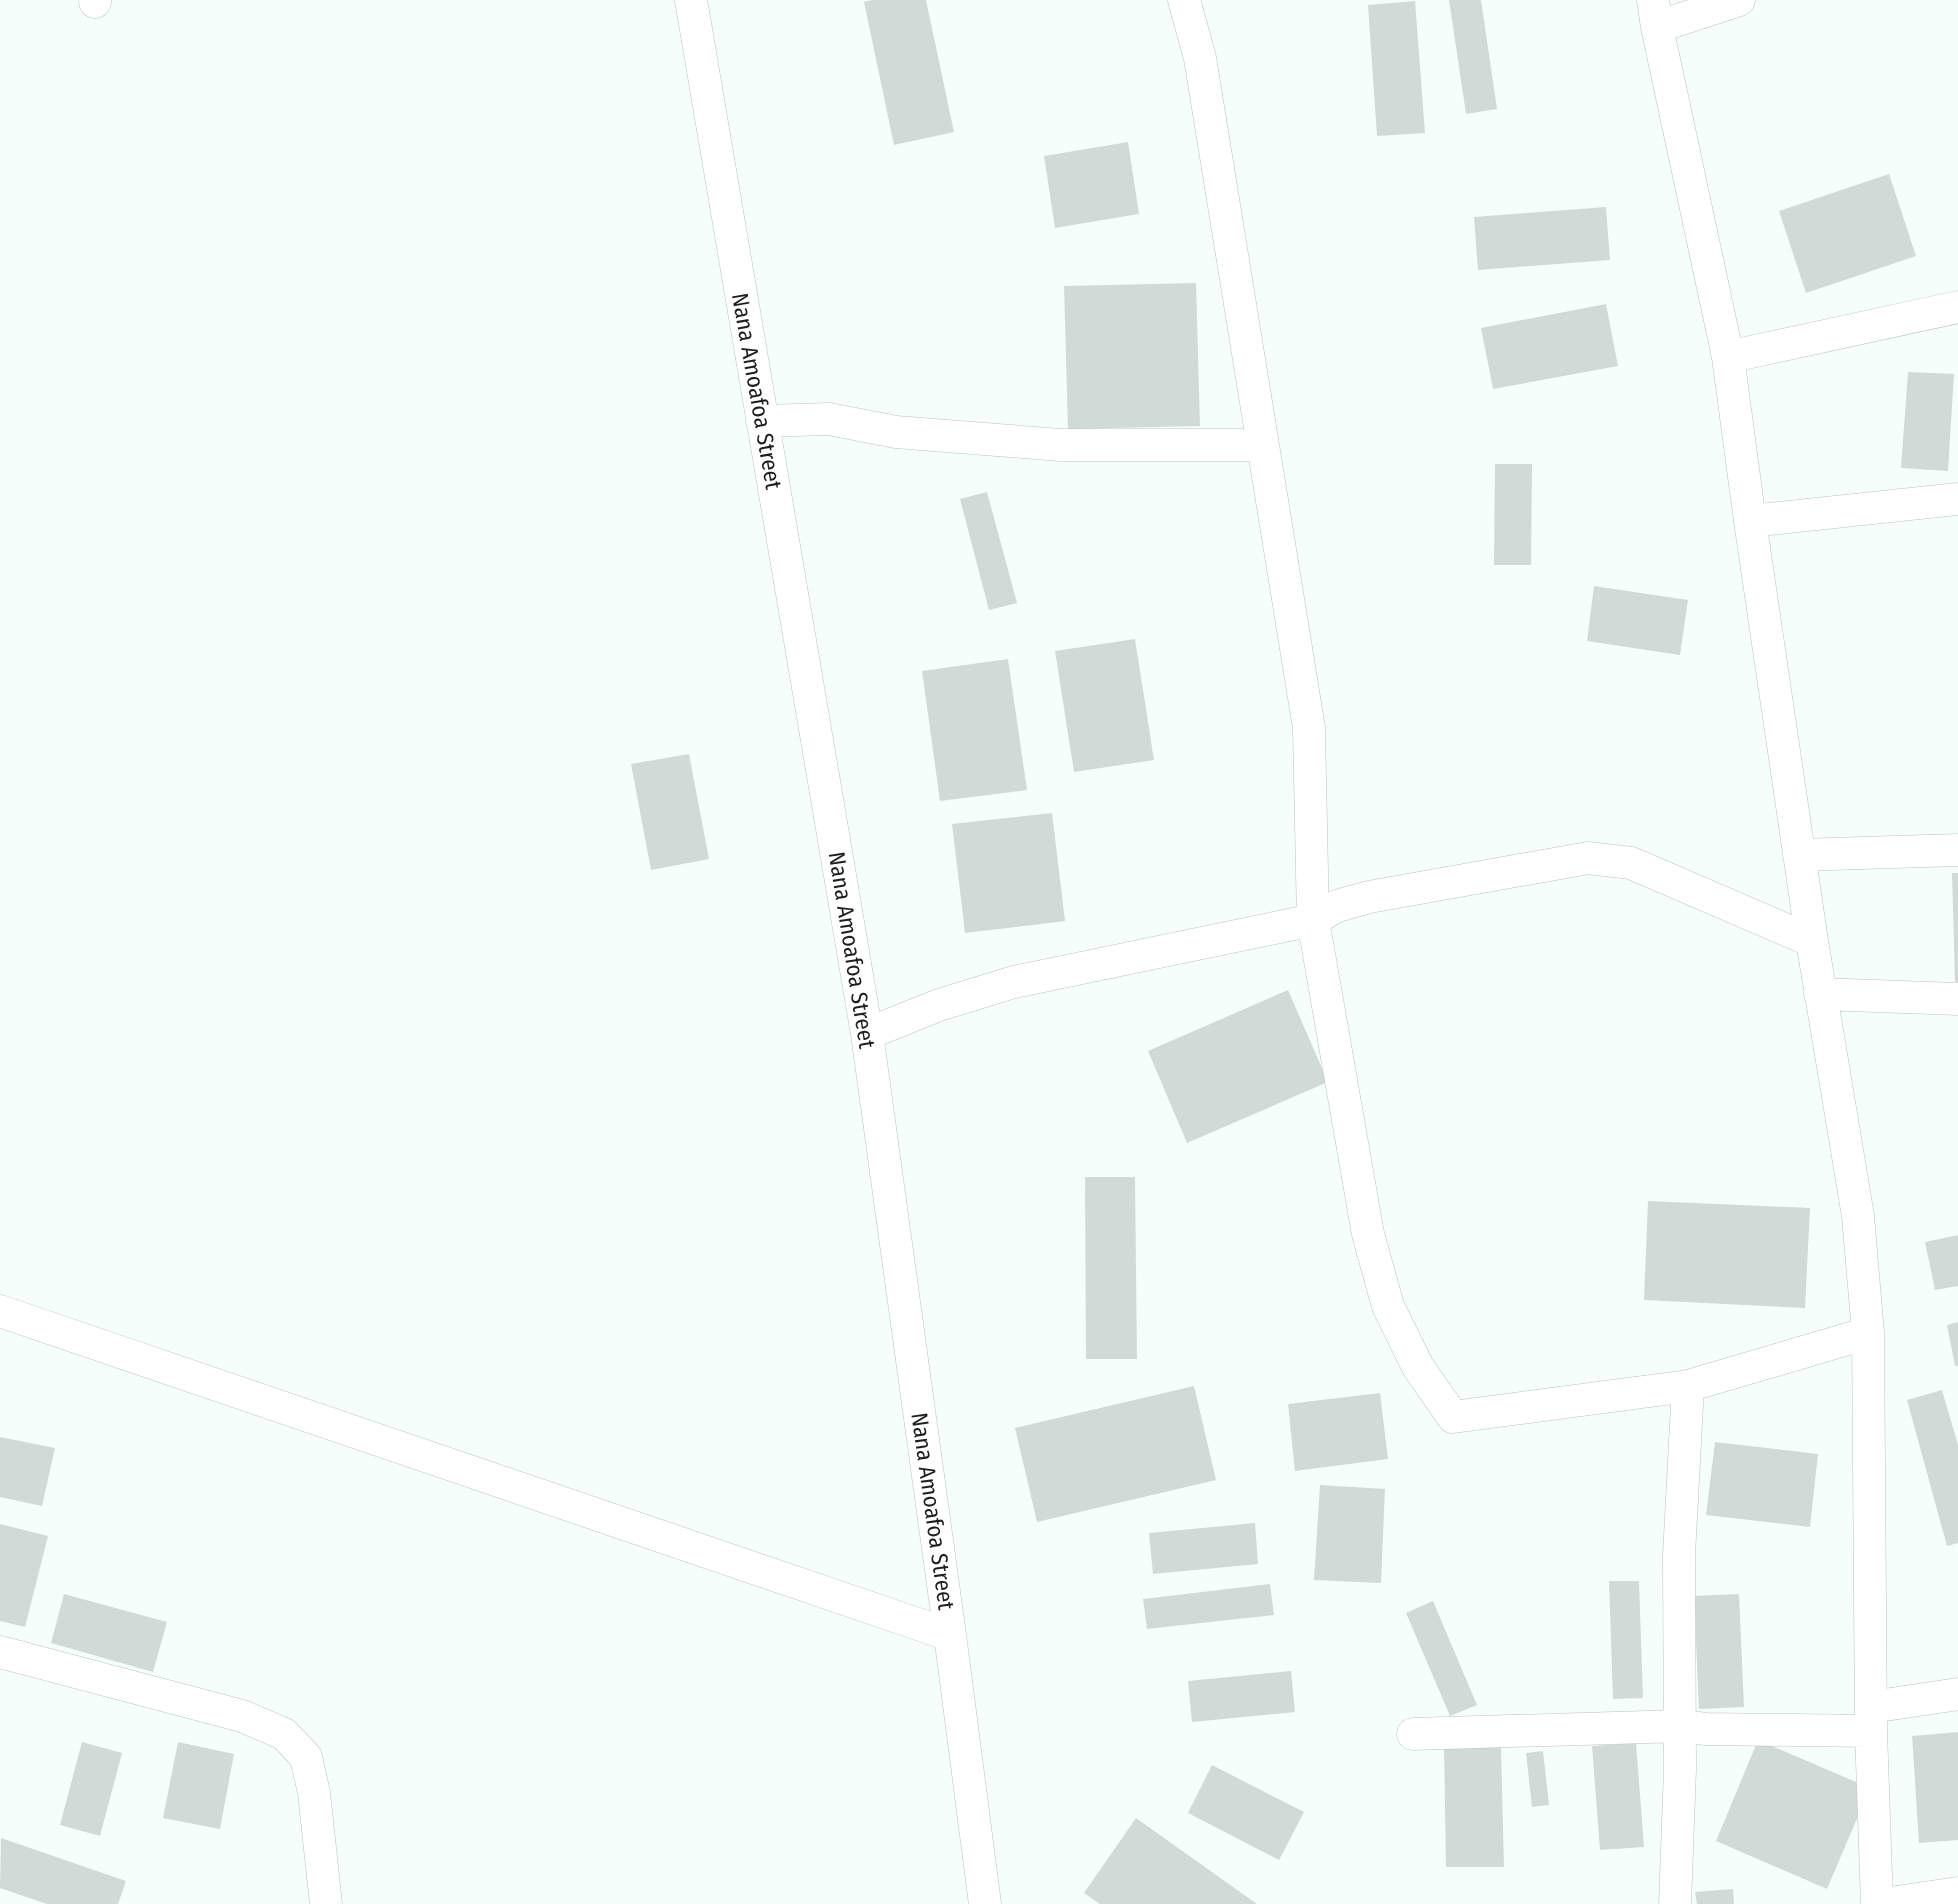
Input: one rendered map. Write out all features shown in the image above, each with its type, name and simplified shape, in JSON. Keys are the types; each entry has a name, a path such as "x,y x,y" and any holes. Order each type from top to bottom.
{"street":[{"name":"Nana Amoafoa Street","path":"691,0 867,1034 985,1904"},
{"path":"1184,0 1200,58 1309,728 1313,920 1368,1234 1388,1306 1418,1367 1453,1417 1688,1385 1868,1333"},
{"path":"1739,0 1655,13 1728,357 1811,941 1858,1216 1868,1333 1871,1719 1877,1904"},
{"path":"1728,357 1958,307"},
{"path":"762,421 829,419 896,432 1060,444 1262,445"},
{"path":"1750,521 1958,499"},
{"path":"1799,855 1958,850"},
{"path":"867,1034 939,1005 1014,982 1313,920 1337,906 1369,897 1588,858 1631,863 1811,941"},
{"path":"1820,994 1958,999"},
{"path":"0,1311 950,1635"},
{"path":"1675,1904 1680,1726 1679,1555 1688,1385"},
{"path":"0,1652 242,1716 284,1734 306,1757 314,1793 326,1904"},
{"path":"1413,1734 1680,1726 1706,1729 1871,1719 1958,1694"},
{"path":"1883,1904 1958,1892"}],"building":[{"path":"926,0 954,132 894,145 864,2"},
{"path":"1449,0 1481,0 1497,109 1466,114"},
{"path":"1415,1 1425,133 1377,136 1368,5"},
{"path":"1128,142 1139,214 1055,228 1044,156"},
{"path":"1889,174 1916,256 1806,293 1779,211"},
{"path":"1606,207 1610,260 1478,270 1474,217"},
{"path":"1196,283 1200,426 1068,429 1064,286"},
{"path":"1606,304 1618,366 1493,389 1481,328"},
{"path":"1908,372 1954,374 1948,471 1901,468"},
{"path":"1495,464 1532,464 1531,565 1494,565"},
{"path":"987,492 1017,603 989,610 960,499"},
{"path":"1594,586 1688,600 1680,655 1587,641"},
{"path":"1135,639 1154,760 1074,772 1055,651"},
{"path":"1008,659 1027,790 940,801 922,671"},
{"path":"689,754 709,859 651,870 631,764"},
{"path":"1052,813 1065,921 965,933 952,824"},
{"path":"1952,873 1958,873 1958,982 1955,982"},
{"path":"1288,990 1328,1082 1187,1143 1148,1051"},
{"path":"1085,1177 1135,1177 1137,1359 1086,1359"},
{"path":"1648,1201 1810,1208 1805,1308 1644,1300"},
{"path":"1958,1235 1958,1286 1935,1290 1925,1242"},
{"path":"1958,1322 1958,1366 1955,1366 1947,1325"},
{"path":"1194,1386 1216,1480 1037,1522 1015,1428"},
{"path":"1942,1390 1958,1445 1958,1543 1947,1546 1907,1400"},
{"path":"1380,1393 1388,1459 1295,1471 1288,1404"},
{"path":"0,1437 55,1448 42,1506 0,1497"},
{"path":"1715,1442 1818,1454 1810,1527 1706,1515"},
{"path":"1320,1485 1385,1489 1381,1583 1314,1580"},
{"path":"1255,1523 1258,1564 1153,1574 1149,1533"},
{"path":"0,1524 48,1536 25,1627 0,1621"},
{"path":"1609,1581 1639,1581 1643,1698 1613,1699"},
{"path":"1270,1584 1274,1615 1147,1629 1143,1599"},
{"path":"64,1594 167,1622 153,1672 51,1643"},
{"path":"1739,1594 1744,1707 1699,1709 1694,1596"},
{"path":"1433,1601 1477,1705 1450,1716 1406,1613"},
{"path":"1291,1671 1295,1712 1192,1722 1188,1681"},
{"path":"1958,1732 1958,1840 1919,1843 1912,1736"},
{"path":"1758,1740 1870,1788 1827,1889 1716,1841"},
{"path":"82,1742 122,1753 100,1836 60,1825"},
{"path":"178,1742 234,1754 220,1829 163,1818"},
{"path":"1636,1743 1644,1847 1600,1850 1592,1746"},
{"path":"1501,1746 1504,1867 1446,1867 1444,1747"},
{"path":"1543,1751 1549,1805 1532,1807 1526,1753"},
{"path":"1212,1765 1304,1812 1279,1860 1188,1813"},
{"path":"1136,1818 1257,1904 1100,1904 1084,1893"},
{"path":"1,1838 126,1881 118,1904 47,1904 0,1888"},
{"path":"1733,1889 1734,1904 1697,1904 1695,1892"}]}
